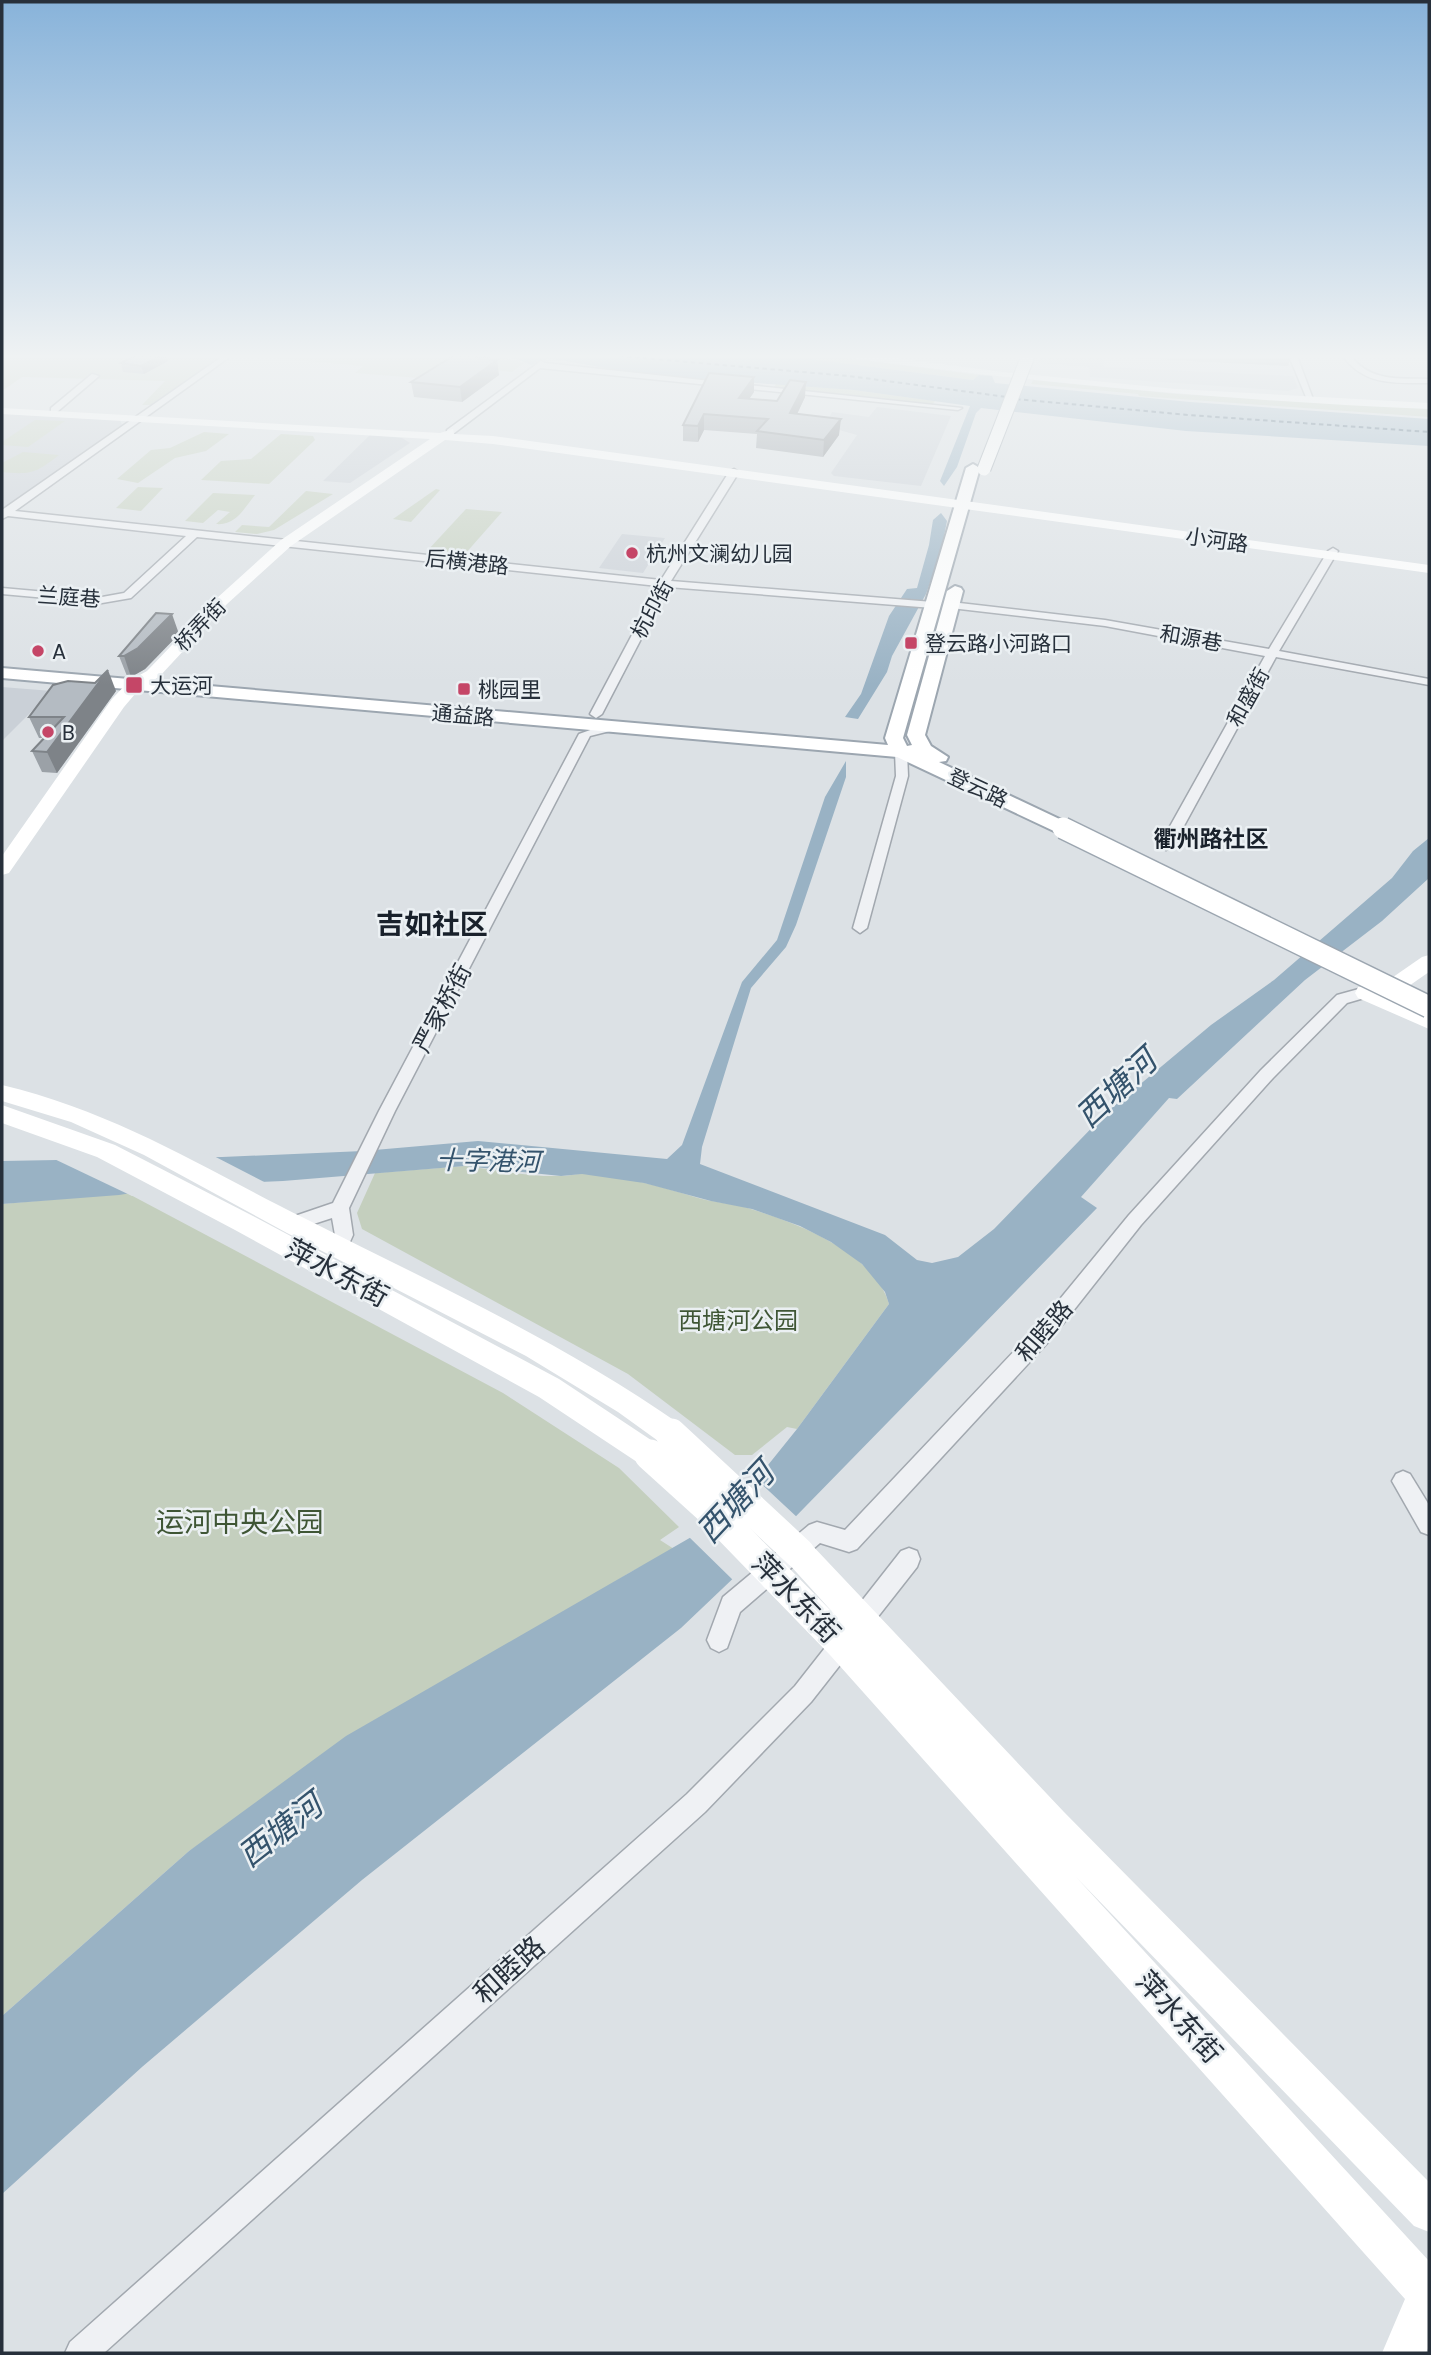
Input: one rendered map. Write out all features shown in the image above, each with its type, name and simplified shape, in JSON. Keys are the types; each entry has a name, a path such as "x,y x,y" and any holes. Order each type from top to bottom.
{"main road":[{"name":"桥弄街","path":"2,844 101,702 135,678 222,601 280,542 396,466"},
{"name":"小河路","path":"688,466 971,503"},
{"name":"小河路","path":"688,466 1429,564"},
{"path":"965,556 971,503 979,468"},
{"path":"897,745 926,604 971,503"},
{"name":"小河路","path":"1332,553 1429,569"},
{"path":"920,743 958,581"},
{"name":"通益路","path":"2,662 579,729 603,721"},
{"name":"通益路","path":"2,673 135,678 603,721 897,745 920,743"},
{"name":"桥弄街","path":"2,869 135,678"},
{"name":"登云路","path":"920,743 1067,823 1429,1007"},
{"name":"登云路","path":"897,745 1429,993"},
{"path":"1366,992 1388,991 1425,970"},
{"path":"1366,992 1429,1022"},
{"name":"萍水东街","path":"2,1093 39,1100 106,1151 253,1215 549,1388 650,1455 713,1512 787,1564"},
{"name":"萍水东街","path":"2,1114 65,1122"},
{"name":"萍水东街","path":"253,1215 292,1224 481,1320 631,1404 671,1434 734,1490 787,1564 850,1632 1429,2294"},
{"name":"萍水东街","path":"850,1632 1051,1825 1429,2211"},
{"path":"1404,2353 1429,2294"}],"street":[{"path":"3,514 71,466"},
{"name":"杭印街","path":"603,721 665,584 734,472"},
{"name":"后横港路","path":"3,514 665,584 926,604"},
{"name":"兰庭巷","path":"2,591 103,600 127,596 195,533"},
{"name":"和盛街","path":"1166,846 1273,652 1332,553"},
{"name":"和源巷","path":"951,605 1105,623 1429,682"},
{"name":"严家桥街","path":"339,1248 344,1235 340,1208 579,729"},
{"path":"860,928 902,776 897,745"},
{"name":"和睦路","path":"719,1640 731,1605 817,1532 849,1542 1044,1333 1135,1220 1267,1074 1342,999 1366,992"},
{"path":"292,1224 340,1208"},
{"path":"1403,1481 1429,1525"},
{"name":"和睦路","path":"81,2353 696,1803 803,1694 909,1559"}],"shaded area":[{"path":"2,466 66,466 11,505 2,508"},
{"path":"338,466 376,466 350,483 323,481"},
{"path":"836,466 930,466 921,486 834,476 831,473"},
{"name":"杭州文澜幼儿园","path":"622,534 665,538 643,573 599,568"},
{"path":"2,687 52,691 2,741"}],"green space":[{"path":"2,466 44,466 20,473 2,472"},
{"path":"132,466 163,466 138,483 117,479"},
{"path":"216,466 288,466 269,484 201,480"},
{"path":"138,487 163,488 141,511 116,508"},
{"path":"436,489 440,490 411,522 393,519"},
{"path":"306,491 333,494 274,530 257,534 235,532 242,525 269,527"},
{"path":"213,493 255,495 239,515 229,522 216,524 230,512 218,510 203,523 185,521"},
{"path":"466,509 502,512 465,554 428,550"},
{"name":"西塘河公园","path":"465,1166 537,1175 612,1176 748,1208 813,1233 852,1256 881,1286 889,1304 797,1429 787,1427 752,1455 735,1455 628,1374 362,1229 357,1213 375,1173"},
{"name":"运河中央公园","path":"127,1193 503,1393 619,1468 679,1527 660,1540 674,1549 629,1573 189,1851 2,2016 2,1204"}],"water":[{"path":"946,466 957,466 944,486 940,481"},
{"path":"941,513 947,521 941,551 926,594 892,656 887,672 858,719 845,717 861,694 889,616 907,589 917,588 933,520"},
{"path":"846,761 846,777 796,925 786,947 751,988 702,1147 700,1164 885,1235 917,1260 932,1263 958,1257 994,1229 1107,1112 1211,1025 1274,980 1392,878 1413,851 1429,838 1429,878 1382,921 1305,980 1177,1099 1169,1098 1081,1197 1097,1208 763,1550 681,1628 362,1880 142,2067 2,2194 2,2016 189,1851 346,1736 726,1517 797,1429 889,1304 885,1292 862,1264 831,1242 800,1226 752,1209 644,1183 582,1174 561,1176 465,1166 283,1181 174,1186 119,1195 2,1204 2,1161 222,1157 363,1151 478,1141 667,1159 682,1145 742,982 777,940 825,797"}],"pier":[{"path":"208,1153 270,1185 174,1190 132,1196 48,1156"},
{"path":"754,1477 799,1519 735,1582 688,1536 724,1515"}],"building":[{"path":"156,613 172,614 138,648 119,656"},
{"path":"108,670 47,752 32,751 64,717 29,717 53,685 68,681 95,683"}],"place":[{"name":"杭州文澜幼儿园","path":"632,553"},
{"name":"登云路小河路口","path":"911,643"},
{"name":"A","path":"38,651"},
{"name":"大运河","path":"134,685"},
{"name":"桃园里","path":"464,689"},
{"name":"B","path":"48,732"}],"district":[{"name":"衢州路社区","path":"1211,839"},
{"name":"吉如社区","path":"432,924"}],"water label":[{"name":"西塘河","path":"1116,1088"},
{"name":"十字港河","path":"488,1161"},
{"name":"西塘河","path":"735,1502"},
{"name":"西塘河","path":"280,1830"}]}
